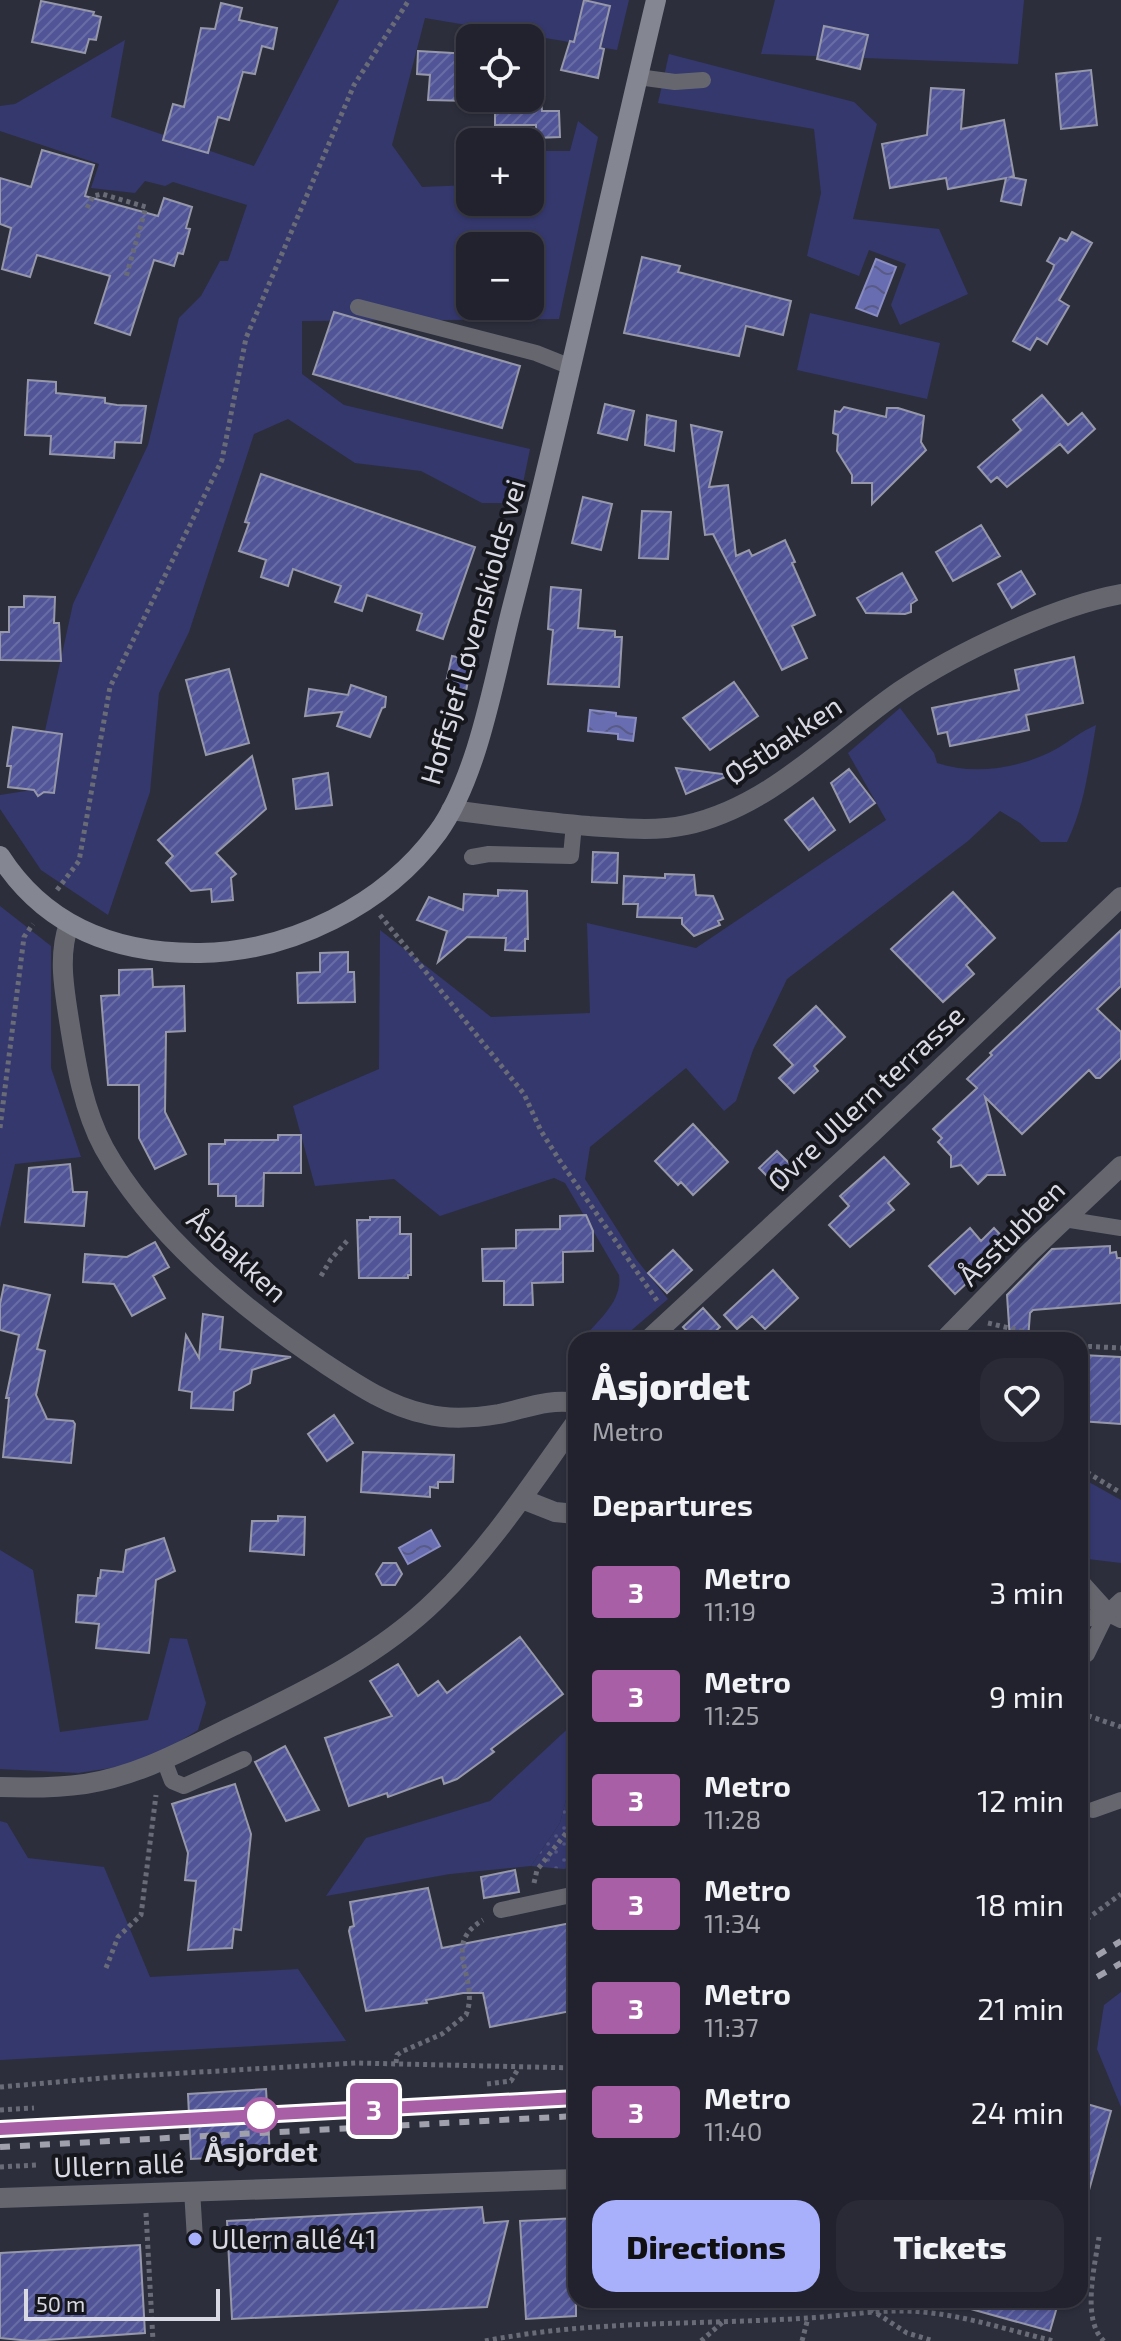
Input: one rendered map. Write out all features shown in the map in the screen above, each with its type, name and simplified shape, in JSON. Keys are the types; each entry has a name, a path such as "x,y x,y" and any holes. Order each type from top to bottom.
{"street":[{"name":"Hoffsjef Løvenskiolds vei","path":"0,856 23,888 69,924 112,943 144,951 219,953 253,949 285,940 343,914 367,899 424,850 451,810 467,776 476,745 535,520 656,0"},
{"name":"Østbakken","path":"451,810 574,824 660,829 709,818 777,783 901,691 941,666 1071,608 1121,594"},
{"name":"Øvre Ullern terrasse","path":"657,1332 1121,897"},
{"name":"Åsbakken","path":"69,924 63,950 65,995 75,1061 93,1125 124,1178 177,1242 206,1271 313,1356 359,1386 404,1408 427,1415 471,1417 554,1402 568,1403"},
{"name":"Åsstubben","path":"952,1332 1121,1166"},
{"path":"0,1787 85,1784 156,1764 316,1685 380,1647 447,1589 497,1532 568,1433"},
{"path":"522,1499 555,1512 568,1513"},
{"path":"1088,1589 1116,1611"},
{"name":"Ullern allé","path":"0,2198 568,2179"}],"lane":[{"path":"638,77 675,82 703,80"},
{"path":"358,307 536,353 571,367"},
{"path":"472,857 541,853 571,856 574,824"},
{"path":"1064,1219 1121,1228"},
{"path":"1088,1619 1116,1611"},
{"path":"1088,1653 1116,1611"},
{"path":"156,1764 172,1781 184,1786 244,1759"},
{"path":"1093,1810 1121,1800"},
{"path":"501,1910 568,1896"},
{"path":"192,2190 195,2239"}],"path":[{"path":"0,1128 24,937 79,861 110,687 222,460 246,338 354,85 409,0"},
{"path":"87,208 93,196 102,194 146,207 126,277"},
{"path":"367,899 524,1094 541,1131 560,1161 670,1321"},
{"path":"321,1276 347,1241"},
{"path":"969,1316 1029,1332"},
{"path":"1088,1346 1121,1348"},
{"path":"1088,1473 1121,1493"},
{"path":"1088,1716 1121,1727"},
{"path":"106,1968 118,1937 141,1915 156,1790 156,1764"},
{"path":"535,1904 534,1877 568,1831"},
{"path":"1088,1918 1121,1894"},
{"path":"396,2063 397,2055 401,2052 442,2034 466,2015 470,1996 462,1953 463,1941 475,1925 501,1910"},
{"path":"0,2087 298,2066 396,2063 568,2068"},
{"path":"487,2084 511,2081 518,2068"},
{"path":"0,2110 34,2108"},
{"path":"0,2167 36,2165"},
{"name":"Ullern allé","path":"146,2200 153,2341"},
{"path":"1099,2237 1091,2306 1096,2334 1104,2341"},
{"path":"872,2308 907,2333 934,2341"},
{"path":"485,2341 529,2332 808,2318 873,2311 922,2311 1054,2341"},
{"path":"802,2341 808,2318"},
{"path":"701,2341 725,2320"}],"shaded area":[{"path":"339,0 629,0 617,50 544,38 544,24 461,24 425,18 392,145 422,187 456,186 456,216 544,216 544,151 570,151 578,121 598,137 559,319 544,319 544,232 456,232 456,320 302,321 302,374 344,405 530,449 519,503 482,503 421,471 355,463 288,419 254,434 189,632 159,693 150,792 108,915 41,870 0,809 0,795 32,790 73,604 148,445 179,318 201,296 220,261 228,261 247,205 173,182 165,186 145,181 135,193 91,188 99,164 0,131 0,106 15,104 125,40 111,117 254,166"},
{"path":"775,0 1024,0 1018,64 761,54"},
{"path":"669,54 854,102 877,124 853,219 939,229 968,294 900,325 891,305 906,264 869,250 859,276 807,256 821,193 814,129 658,103"},
{"path":"810,313 940,343 927,399 797,370"},
{"path":"900,708 934,753 937,763 967,769 998,768 1029,761 1096,725 1082,799 1067,842 1041,842 1020,823 1000,811 968,841 787,979 753,1050 736,1101 724,1111 686,1068 590,1147 585,1179 636,1259 668,1299 629,1332 588,1332 613,1302 619,1275 565,1183 554,1178 440,1216 394,1179 315,1186 293,1106 379,1069 380,930 491,1017 590,1013 587,923 696,948 886,820 848,753"},
{"path":"0,906 51,946 51,1068 81,1157 15,1164 0,1228"},
{"path":"1088,1481 1121,1500 1121,1563 1088,1559"},
{"path":"0,1550 33,1570 60,1732 148,1720 170,1638 187,1639 206,1703 198,1730 145,1763 78,1773 0,1769"},
{"path":"568,1728 568,1792 560,1823 531,1866 450,1874 326,1896 366,1838 490,1801"},
{"path":"568,1792 568,1868 531,1866 560,1823"},
{"path":"0,1821 7,1823 28,1858 104,1867 150,1977 298,1969 346,2041 0,2060"},
{"path":"1121,1992 1121,2107 1097,2049 1104,2005"}],"water":[{"path":"876,259 896,267 877,316 856,308"},
{"path":"590,710 636,718 633,741 618,739 618,734 588,731"},
{"path":"431,1530 440,1546 408,1564 399,1548"}],"building":[{"path":"584,0 610,6 600,48 604,49 598,78 561,70 570,41 574,42"},
{"path":"41,1 94,12 93,15 101,17 96,40 89,39 85,53 32,42"},
{"path":"221,3 242,8 239,20 277,28 273,49 262,46 255,74 243,72 229,120 218,117 208,153 163,140 173,104 184,107 201,28 215,29"},
{"path":"824,26 868,35 860,69 817,59"},
{"path":"418,51 456,53 456,101 428,100 430,75 417,74"},
{"path":"1091,70 1097,125 1061,129 1056,74"},
{"path":"931,88 964,90 961,129 1004,120 1014,176 1011,177 1026,180 1021,205 1001,201 1006,178 948,189 946,178 890,188 882,144 927,135"},
{"path":"559,111 560,137 544,138 544,128 536,128 536,125 495,125 495,112"},
{"path":"42,150 94,165 85,196 158,216 164,198 192,207 183,254 178,253 174,266 154,260 130,335 95,323 110,276 37,255 30,277 2,269 11,228 0,224 0,178 31,187"},
{"path":"1072,232 1092,243 1059,300 1069,306 1047,344 1037,338 1030,350 1013,341 1053,269 1054,265 1047,261 1060,238 1067,241"},
{"path":"642,257 680,266 678,272 791,301 783,335 746,326 739,356 624,333"},
{"path":"334,312 520,366 502,428 313,374"},
{"path":"28,380 56,382 56,393 105,398 105,403 117,405 146,406 141,443 115,442 114,458 50,454 51,436 25,435"},
{"path":"1042,395 1068,425 1082,413 1095,429 1068,453 1060,444 1007,487 997,477 991,482 978,467 1021,430 1013,420"},
{"path":"605,404 634,411 627,440 598,433"},
{"path":"844,407 886,417 887,408 924,416 921,442 926,450 872,504 872,483 852,483 852,475 837,451 838,435 833,433 835,411 840,412"},
{"path":"647,415 676,421 674,451 645,445"},
{"path":"691,425 722,432 709,487 728,485 736,556 749,550 752,556 785,540 815,615 792,626 807,658 782,670 713,534 705,535"},
{"path":"261,474 475,547 443,639 417,630 422,614 367,595 362,611 335,602 341,586 293,569 288,586 261,577 266,560 239,551"},
{"path":"583,497 612,504 601,550 572,543"},
{"path":"642,511 671,512 668,559 639,558"},
{"path":"981,525 1000,556 953,581 936,552"},
{"path":"1021,571 1035,594 1012,608 998,584"},
{"path":"902,573 917,600 911,604 911,612 866,613 857,598"},
{"path":"551,587 581,590 578,628 615,631 615,637 622,637 619,687 548,684 553,630 548,629"},
{"path":"24,596 55,597 54,623 59,623 61,661 0,660 0,632 9,632 9,607 24,607"},
{"path":"452,656 472,660 466,691 445,687"},
{"path":"1074,657 1083,703 1026,715 1029,730 950,746 947,732 938,734 932,708 1019,690 1015,670"},
{"path":"229,669 249,743 206,755 186,680"},
{"path":"734,682 758,716 710,750 683,718"},
{"path":"351,685 386,697 385,707 370,737 337,726 342,712 305,716 309,689 348,695"},
{"path":"13,727 62,734 54,793 44,792 38,796 34,790 8,787 11,766 7,766"},
{"path":"252,756 266,809 216,853 236,874 231,878 233,900 212,902 211,889 191,891 166,863 173,856 158,840"},
{"path":"676,768 730,775 686,794"},
{"path":"849,769 875,803 850,822 831,783"},
{"path":"328,773 332,805 296,809 293,779"},
{"path":"813,798 835,830 809,850 785,820"},
{"path":"593,852 618,853 617,883 592,882"},
{"path":"665,874 694,875 696,895 713,896 723,919 718,921 720,925 694,936 682,924 682,918 637,917 638,904 623,904 624,876 665,878"},
{"path":"498,890 527,891 528,939 525,939 525,951 505,950 506,938 467,937 438,962 447,931 417,920 429,897 463,910 464,894 498,896"},
{"path":"953,892 995,938 966,965 974,974 943,1002 891,949"},
{"path":"1121,930 1121,986 1097,1009 1121,1032 1121,1058 1100,1078 1089,1070 1022,1134 985,1097 1005,1175 987,1175 978,1184 961,1165 951,1167 951,1156 938,1142 942,1138 933,1129 977,1088 967,1079 992,1055 990,1053"},
{"path":"348,952 348,972 354,972 355,1002 298,1003 297,973 320,972 320,953"},
{"path":"152,969 153,987 184,986 185,1031 166,1032 165,1112 186,1154 155,1169 139,1138 139,1085 108,1085 101,996 119,995 119,970"},
{"path":"816,1006 845,1037 814,1066 818,1071 794,1093 779,1078 793,1065 774,1045"},
{"path":"693,1124 728,1162 693,1195 681,1182 678,1185 655,1161"},
{"path":"278,1135 301,1135 301,1173 264,1173 263,1206 236,1206 236,1196 218,1196 218,1184 209,1184 209,1144 225,1144 225,1140 278,1140"},
{"path":"777,1151 796,1170 778,1187 759,1168"},
{"path":"884,1157 909,1184 888,1203 894,1210 850,1247 829,1225 849,1206 840,1196"},
{"path":"70,1164 73,1192 87,1192 84,1226 25,1222 29,1168"},
{"path":"586,1215 593,1231 593,1251 563,1252 563,1282 532,1283 533,1305 504,1305 504,1281 483,1281 482,1249 516,1248 516,1230 560,1229 560,1216"},
{"path":"370,1217 400,1217 400,1234 411,1234 411,1275 408,1278 359,1278 357,1220 370,1220"},
{"path":"970,1228 981,1241 994,1228 1009,1244 955,1294 929,1266"},
{"path":"155,1242 169,1267 153,1276 165,1298 132,1316 114,1284 83,1282 85,1254 127,1257"},
{"path":"1110,1246 1110,1253 1116,1252 1117,1258 1121,1258 1121,1303 1033,1310 1029,1332 1009,1332 1007,1295 1052,1249"},
{"path":"673,1250 692,1270 667,1293 648,1273"},
{"path":"773,1270 798,1298 765,1329 752,1316 737,1329 724,1315"},
{"path":"4,1285 50,1295 37,1349 45,1351 36,1395 47,1419 73,1421 75,1424 71,1463 3,1457 9,1398 6,1398 19,1335 0,1330"},
{"path":"703,1308 720,1327 715,1332 688,1332 683,1327"},
{"path":"203,1314 223,1317 220,1349 291,1357 252,1370 250,1383 234,1392 233,1410 191,1408 192,1392 179,1390 186,1335 199,1358"},
{"path":"1088,1355 1121,1357 1121,1424 1088,1422"},
{"path":"334,1415 353,1443 327,1461 308,1434"},
{"path":"363,1452 454,1455 453,1482 438,1482 438,1488 430,1487 430,1497 361,1492"},
{"path":"278,1516 305,1517 304,1555 250,1551 252,1521 278,1521"},
{"path":"164,1538 175,1571 156,1580 149,1653 96,1648 99,1624 76,1622 78,1595 96,1596 101,1570 123,1572 126,1550"},
{"path":"383,1563 396,1563 402,1574 395,1585 382,1585 376,1574"},
{"path":"520,1637 563,1694 457,1779 444,1784 442,1777 388,1797 387,1793 349,1806 325,1738 392,1716 370,1681 398,1664 418,1696 438,1681 447,1693"},
{"path":"285,1746 319,1810 286,1821 255,1762"},
{"path":"235,1784 251,1834 241,1930 234,1929 232,1948 188,1950 196,1881 185,1880 188,1853 172,1804"},
{"path":"515,1870 519,1892 484,1898 481,1877"},
{"path":"428,1888 442,1948 568,1924 568,2012 490,2027 483,1993 463,1993 426,2000 427,2003 366,2011 349,1931 354,1926 350,1902"},
{"path":"266,2089 270,2155 191,2159 188,2094"},
{"path":"1088,2104 1111,2111 1088,2194"},
{"path":"482,2207 484,2223 508,2221 487,2307 232,2319 227,2221"},
{"path":"568,2218 568,2308 576,2308 576,2316 526,2319 520,2221"},
{"path":"140,2245 145,2333 31,2341 0,2338 0,2253"},
{"path":"967,2308 1057,2308 1050,2331"}],"railway":[{"path":"1088,1961 1121,1941"},
{"path":"1088,1982 1121,1963"},
{"path":"0,2129 568,2098"},
{"path":"0,2147 568,2116"}],"metro line":[{"name":"3","path":"0,2129 568,2098"}],"place":[{"name":"Åsjordet","path":"261,2115"},
{"name":"Ullern allé 41","path":"195,2239"}]}
